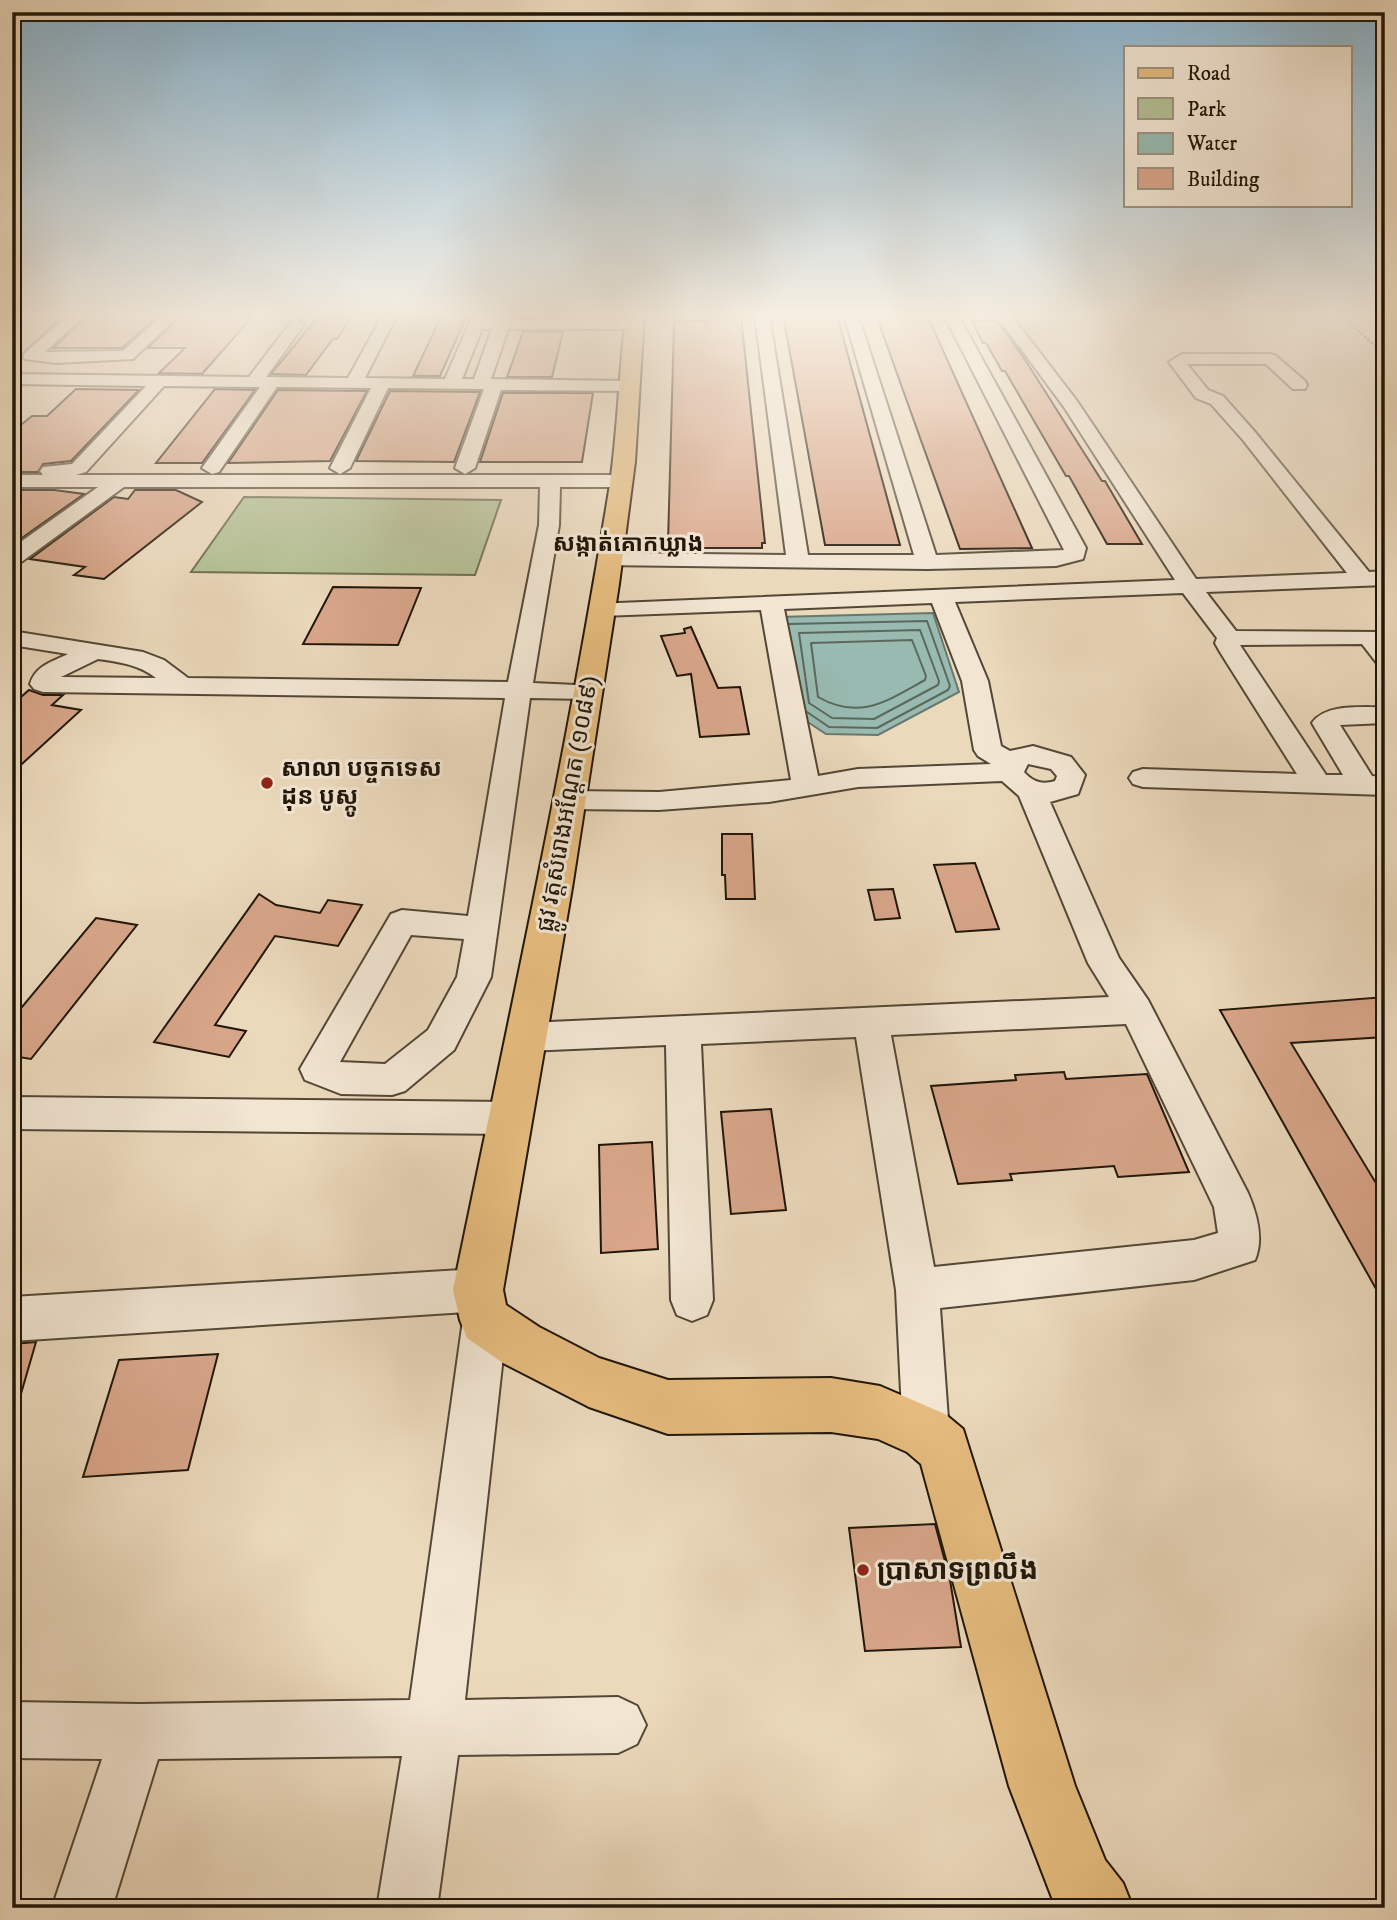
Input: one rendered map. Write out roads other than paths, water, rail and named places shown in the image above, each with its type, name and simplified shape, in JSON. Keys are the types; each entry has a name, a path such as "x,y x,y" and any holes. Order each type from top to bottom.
{"main road":[{"name":"ផ្លូវ វត្តសំរោងអណ្ដែត (១០៨៩)","path":"481,1305 510,1118 527,1037 602,609 622,474 627,405"},
{"path":"481,1305 521,1345 589,1381 668,1408 831,1405 880,1413 926,1433 944,1448 1042,1786 1081,1884 1098,1908"}],"street":[{"path":"12,470 69,471 79,468 137,405"},
{"path":"249,405 212,468 465,468 622,474"},
{"path":"340,468 372,405"},
{"path":"465,468 482,405"},
{"path":"775,405 798,562"},
{"path":"879,405 927,562"},
{"path":"609,559 927,562 1056,559 1075,554 1075,548 999,405"},
{"path":"1071,405 1190,586 1229,638"},
{"path":"1221,405 1374,579"},
{"path":"12,481 550,481 622,474"},
{"path":"12,502 45,481"},
{"path":"12,558 119,481"},
{"path":"101,494 142,496 155,491 168,481"},
{"path":"482,929 401,922 318,1069 341,1079 392,1080 441,1040 474,978 482,929 519,689 549,525 550,481"},
{"path":"602,609 1374,579"},
{"path":"917,1290 1194,1260 1240,1246 1234,1206 1136,1010 1105,963 1026,780 988,750 975,681 941,596"},
{"path":"771,603 806,787"},
{"path":"1229,638 1377,637 1385,657"},
{"path":"12,638 134,657 155,665 183,687"},
{"path":"1229,638 1227,643 1232,652 1318,784"},
{"path":"97,650 46,674 43,684 588,691"},
{"path":"1374,786 1325,723 1331,718 1342,716 1385,715"},
{"path":"568,800 659,801 769,793 858,778 1026,780"},
{"path":"1143,778 1374,786"},
{"path":"527,1037 1136,1010"},
{"path":"872,1023 917,1290 926,1433"},
{"path":"683,1031 692,1300"},
{"path":"16,1121 510,1118"},
{"path":"12,1320 481,1305 435,1728 407,1908"},
{"path":"12,1730 139,1732 618,1725"},
{"path":"82,1908 139,1732"}],"water":[{"path":"933,613 959,692 878,735 826,734 794,713 778,617"}],"place":[{"name":"សាលា បច្ចកទេស ដុន បូស្កូ","path":"267,783"},
{"name":"ប្រាសាទព្រលឹង","path":"863,1570"}],"district":[{"name":"សង្កាត់គោកឃ្លាង","path":"628,544"}]}
